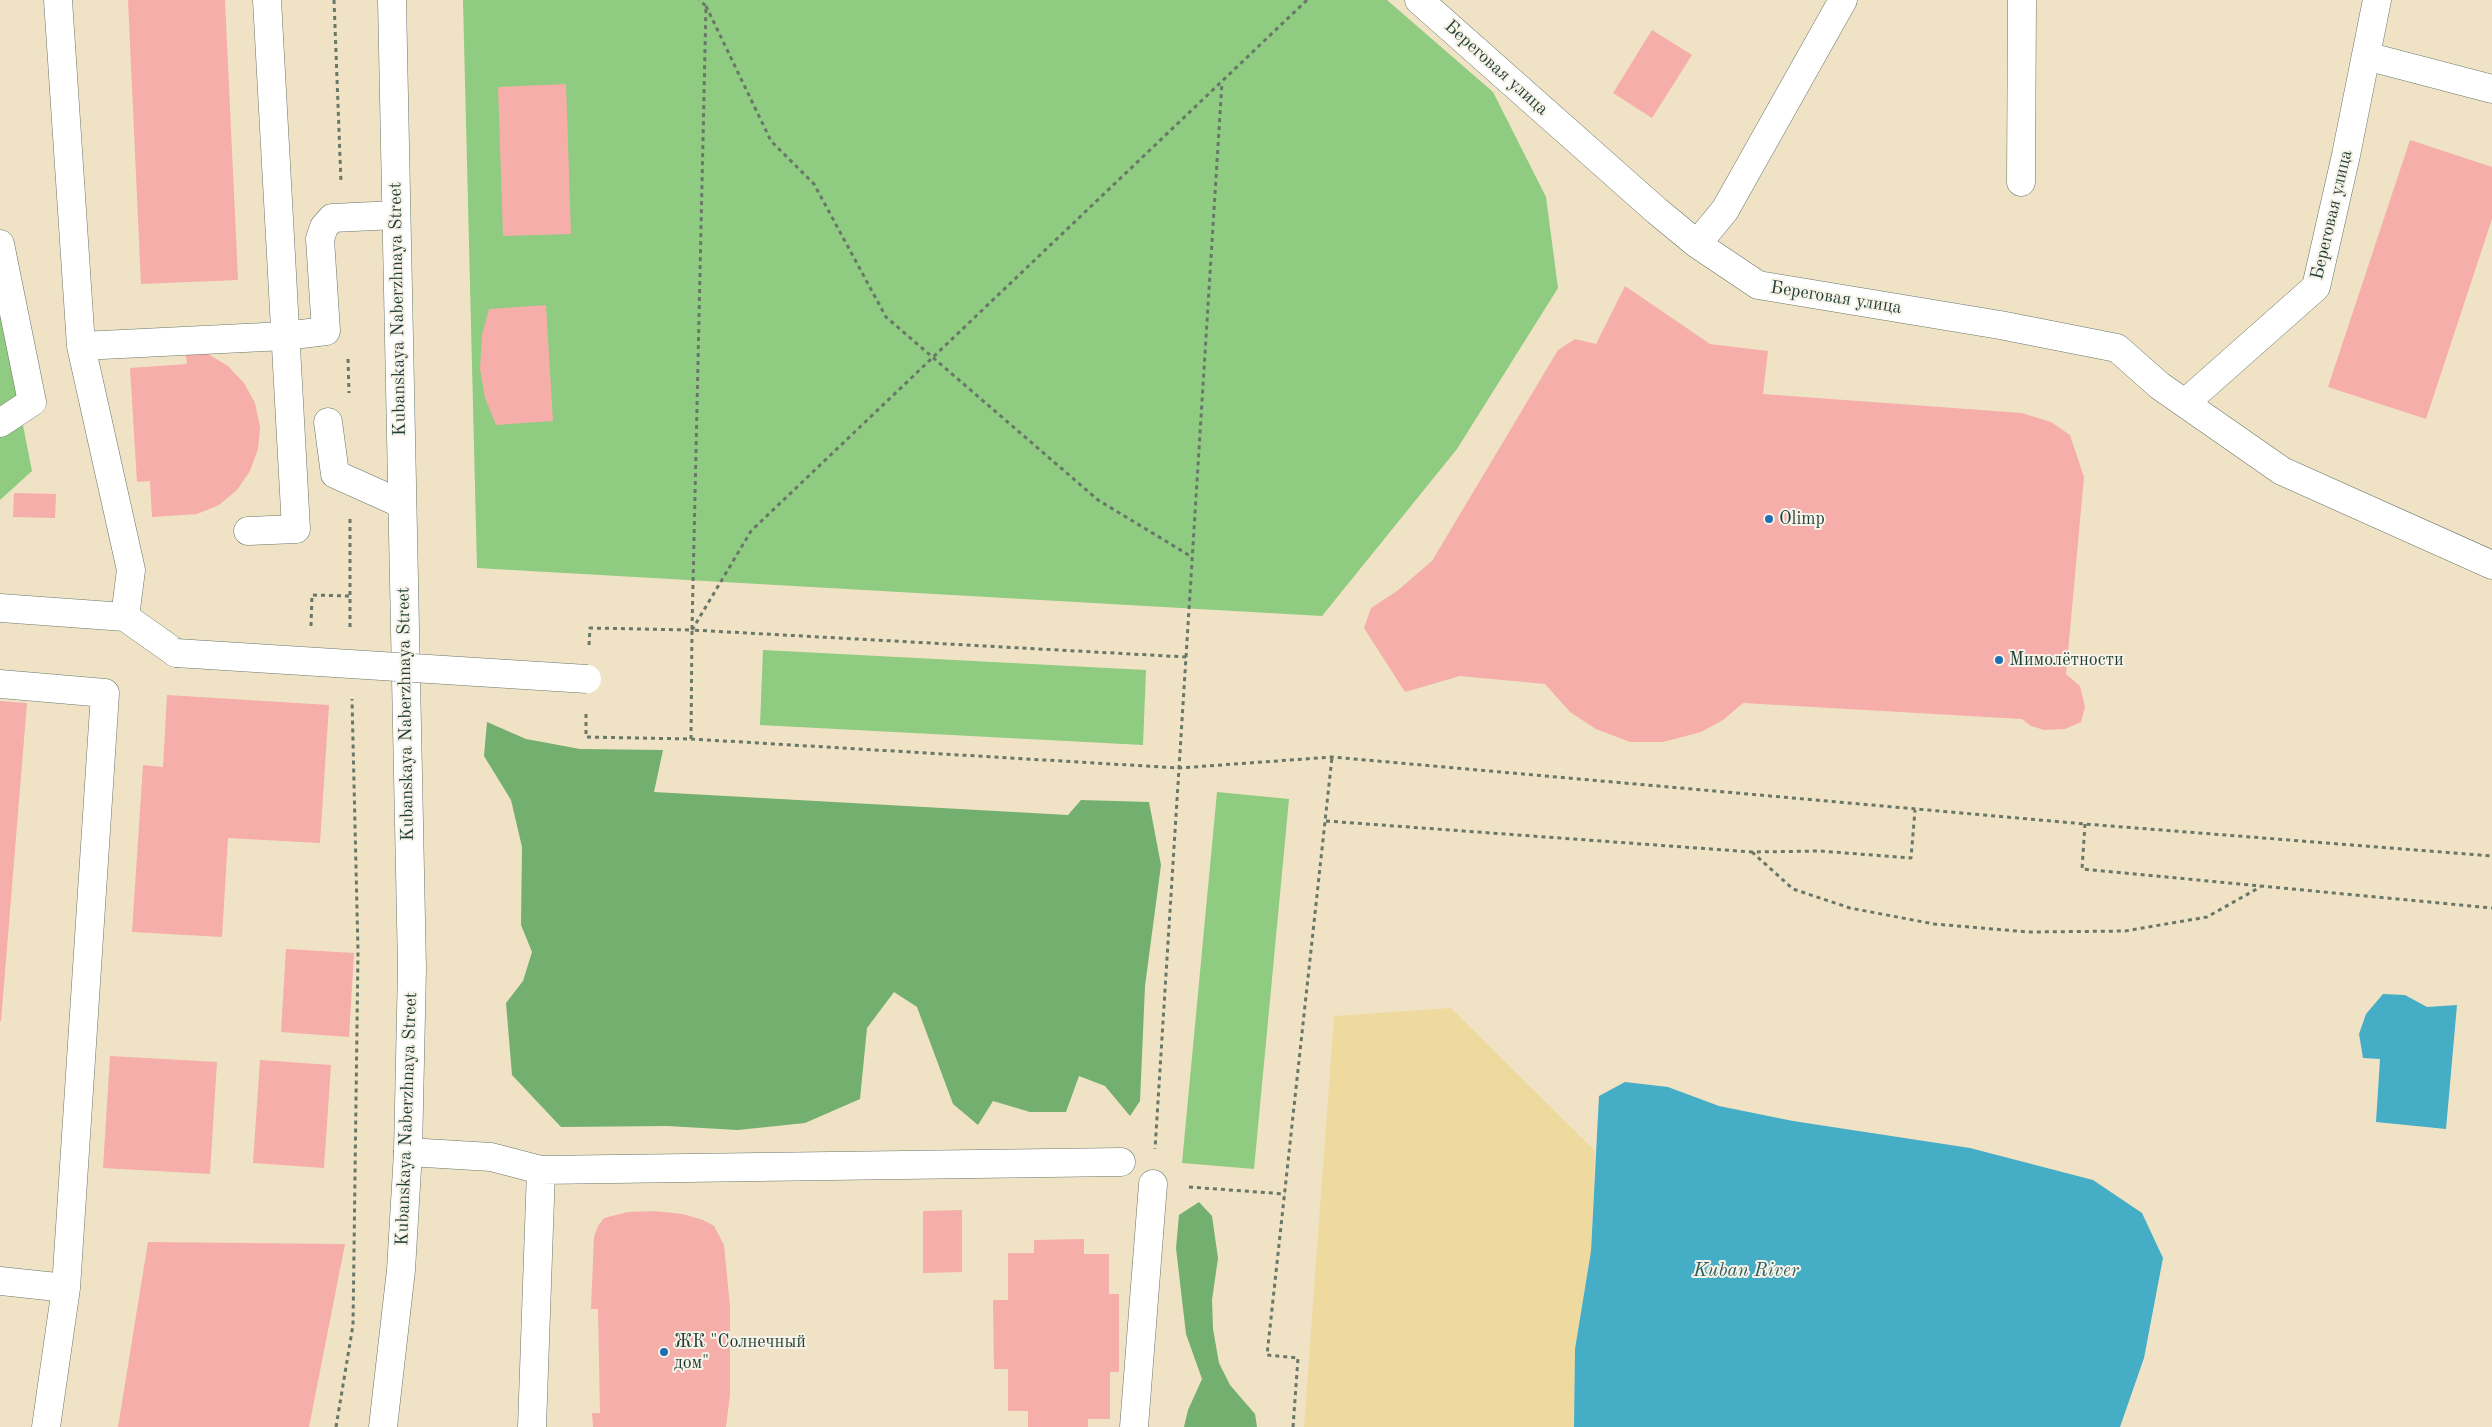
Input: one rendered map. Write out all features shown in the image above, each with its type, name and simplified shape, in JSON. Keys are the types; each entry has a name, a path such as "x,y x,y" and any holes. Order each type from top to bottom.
{"street":[{"path":"58,0 81,346 131,570 124,617"},
{"path":"248,531 296,529 267,0"},
{"name":"Kubanskaya Naberzhnaya Street","path":"383,1427 401,1270 408,1152 412,968 392,0"},
{"name":"Береговая улица","path":"1419,0 1657,211 1697,244 1758,285 2000,325 2117,348 2160,386 2282,471 2492,565"},
{"path":"1697,244 1725,210 1843,0"},
{"path":"2021,182 2022,0"},
{"name":"Береговая улица","path":"2185,403 2316,287 2346,155 2377,0"},
{"path":"2366,56 2492,89"},
{"path":"81,346 285,336 326,331 320,239 324,226 332,218 396,215"},
{"path":"0,244 32,402 0,422"},
{"path":"328,422 334,474 402,504"},
{"path":"0,608 124,617 176,653 587,680"},
{"path":"0,684 105,693 66,1288 46,1427"},
{"path":"408,1152 490,1157 542,1170 1121,1162"},
{"path":"532,1427 542,1170"},
{"path":"1134,1427 1153,1184"},
{"path":"0,1282 66,1288"}],"path":[{"path":"334,0 342,218"},
{"path":"699,0 706,6 771,141 814,184 886,317 1098,500 1192,556"},
{"path":"692,630 751,531 1307,0"},
{"path":"690,739 706,6"},
{"path":"1222,82 1153,1184 1285,1194"},
{"path":"348,354 349,402"},
{"path":"350,480 350,636"},
{"path":"312,595 349,596"},
{"path":"590,628 692,630 1186,657"},
{"path":"336,1427 353,1325 358,952 352,695"},
{"path":"586,737 690,739 1179,768 1332,757 1915,810 2492,856"},
{"path":"1293,1427 1298,1358 1267,1355 1332,757"},
{"path":"1326,822 1752,852 1820,851 1911,858 1915,810"},
{"path":"2085,824 2082,868 2492,908"},
{"path":"1752,852 1792,889 1850,908 1934,924 2029,932 2125,931 2207,917 2262,886"}],"green space":[{"path":"463,0 1387,0 1493,92 1546,197 1558,288 1457,449 1322,616 477,568"},
{"path":"0,309 32,471 0,500"},
{"path":"763,650 1146,670 1143,745 760,725"},
{"path":"487,722 526,739 580,749 663,750 654,792 1068,815 1081,800 1149,802 1161,865 1145,986 1140,1101 1130,1116 1105,1086 1079,1076 1066,1112 1030,1112 993,1101 978,1125 953,1104 917,1007 894,992 867,1028 860,1099 805,1123 738,1130 667,1126 561,1127 512,1075 506,1003 523,981 532,952 521,925 522,847 511,800 484,756"},
{"path":"1217,792 1289,799 1254,1169 1182,1163"},
{"path":"1199,1202 1212,1216 1218,1258 1212,1300 1213,1329 1219,1363 1230,1385 1255,1414 1257,1427 1184,1427 1188,1410 1202,1379 1186,1334 1176,1248 1179,1215"}],"sand":[{"path":"1451,1008 1595,1151 1591,1251 1575,1349 1574,1427 1304,1427 1334,1016"}],"water":[{"path":"2383,994 2405,995 2427,1007 2457,1005 2446,1129 2376,1122 2380,1059 2363,1058 2359,1034 2366,1014"},
{"name":"Kuban River","path":"1625,1082 1668,1087 1719,1106 1793,1121 1970,1148 2093,1180 2142,1213 2163,1258 2144,1358 2120,1427 1574,1427 1575,1349 1591,1251 1599,1096"}],"building":[{"path":"128,0 225,0 238,280 141,284"},
{"path":"1652,30 1692,55 1652,118 1613,93"},
{"path":"566,84 571,234 503,236 498,87"},
{"path":"2410,140 2492,167 2492,219 2426,419 2328,387"},
{"name":"Olimp","path":"1625,286 1710,344 1768,351 1763,394 2022,413 2051,422 2070,435 2084,477 2066,674 2080,686 2085,707 2081,722 2065,729 2044,730 2031,726 2022,719 1743,703 1723,720 1701,732 1663,742 1630,742 1596,729 1570,712 1545,684 1460,676 1405,692 1364,628 1371,608 1397,591 1432,561 1558,350 1575,339 1596,344"},
{"path":"546,305 553,421 496,425 485,398 480,369 482,335 489,309"},
{"path":"185,348 208,354 228,366 244,383 255,403 260,427 258,449 250,471 237,490 219,505 197,514 152,517 150,481 137,482 130,368 187,364"},
{"path":"14,493 56,494 55,518 13,517"},
{"path":"167,695 329,705 320,843 228,838 222,937 132,932 143,765 163,767"},
{"path":"0,701 27,703 1,1021 0,1021"},
{"path":"286,949 354,953 349,1037 281,1032"},
{"path":"110,1056 217,1062 210,1174 103,1168"},
{"path":"260,1060 331,1065 324,1168 253,1163"},
{"path":"962,1210 962,1272 923,1273 923,1211"},
{"name":"ЖК \"Солнечный дом\"","path":"654,1211 683,1214 703,1220 714,1226 724,1245 730,1307 730,1395 726,1427 593,1427 592,1413 600,1413 598,1309 591,1309 594,1237 598,1226 604,1218 628,1212"},
{"path":"1084,1239 1084,1254 1109,1254 1109,1294 1119,1294 1119,1372 1110,1372 1110,1419 1088,1419 1088,1427 1028,1427 1028,1411 1008,1411 1008,1369 994,1369 993,1300 1008,1300 1008,1253 1034,1253 1034,1240"},
{"path":"148,1242 345,1244 309,1427 118,1427"}],"place":[{"name":"Olimp","path":"1769,519"},
{"name":"Мимолётности","path":"1999,660"},
{"name":"ЖК \"Солнечный дом\"","path":"664,1352"}]}
